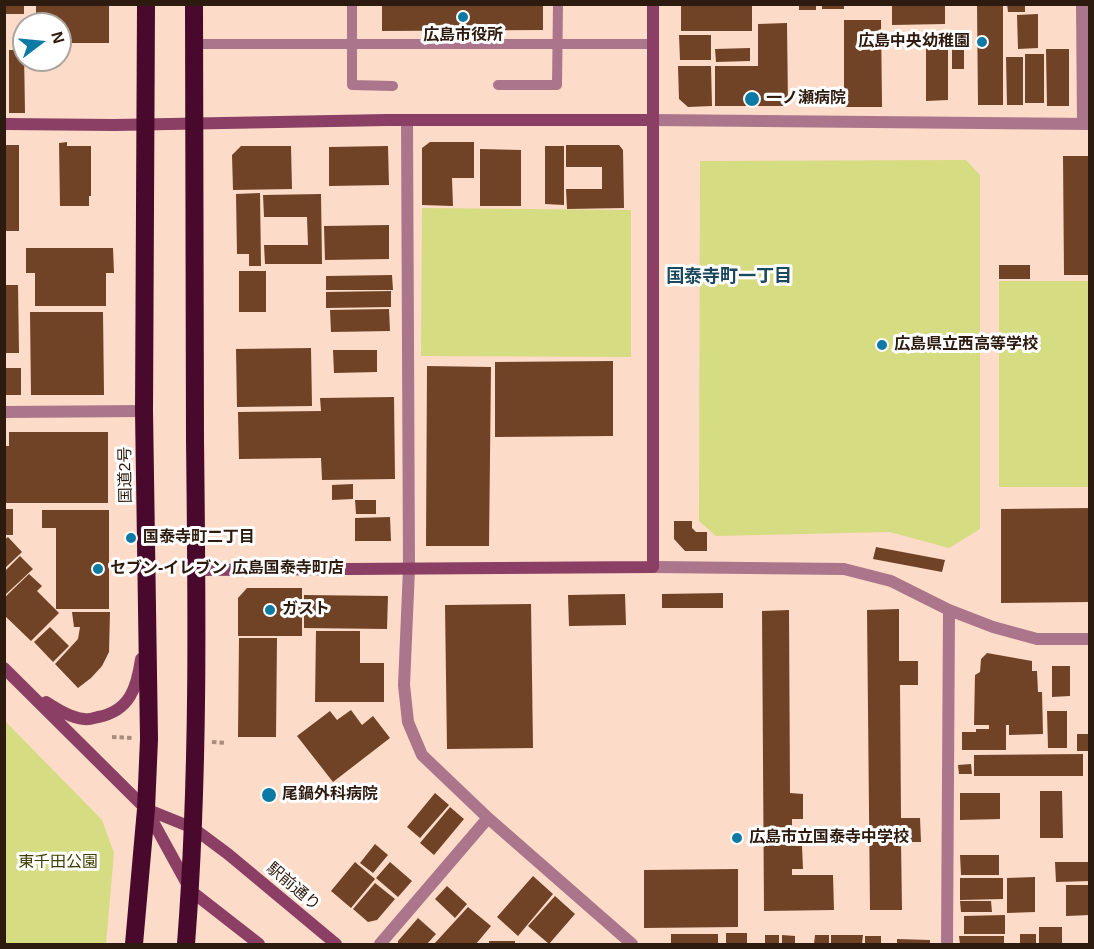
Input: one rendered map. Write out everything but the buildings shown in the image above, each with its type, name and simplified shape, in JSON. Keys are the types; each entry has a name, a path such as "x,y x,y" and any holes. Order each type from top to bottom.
{"highway":[{"name":"国道2号","path":"134,945 146,809 149,739 144,411 146,4"},
{"path":"186,945 193,828 196,570 194,4"}],"street":[{"path":"652,4 653,567"},
{"path":"4,124 407,120 1086,124 1082,4"},
{"path":"407,120 409,569 404,685 408,722 422,755 488,818 632,945"},
{"path":"4,412 144,411"},
{"path":"196,570 653,567 844,569 891,581 993,627 1037,639 1089,639"},
{"path":"947,945 949,609"},
{"path":"23,686 69,715 85,720 109,715 129,700 138,679 147,624"},
{"path":"4,668 146,809 191,891 259,945"},
{"name":"駅前通り","path":"146,809 193,828 228,854 336,945"},
{"path":"380,945 488,818"}],"lane":[{"path":"352,4 352,85 393,86"},
{"path":"498,85 557,85 558,4"},
{"path":"194,44 652,44"}],"green space":[{"path":"966,160 980,175 980,529 949,548 890,532 716,536 699,521 700,161"},
{"path":"422,208 631,210 631,357 421,356"},
{"path":"999,281 1089,281 1089,487 999,487"},
{"name":"東千田公園","path":"5,721 102,820 114,853 106,944 5,944"}],"place":[{"name":"広島市役所","path":"463,17"},
{"name":"広島中央幼稚園","path":"982,42"},
{"name":"一ノ瀬病院","path":"752,99"},
{"name":"広島県立西高等学校","path":"882,345"},
{"name":"国泰寺町二丁目","path":"131,538"},
{"name":"セブン-イレブン 広島国泰寺町店","path":"98,569"},
{"name":"ガスト","path":"270,610"},
{"name":"尾鍋外科病院","path":"269,795"},
{"name":"広島市立国泰寺中学校","path":"737,838"}],"district":[{"name":"国泰寺町一丁目","path":"729,277"}]}
